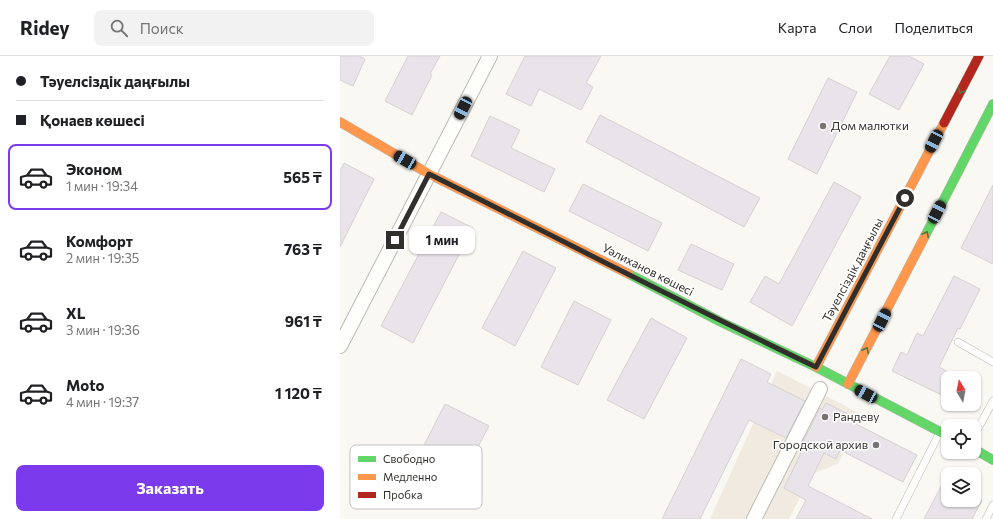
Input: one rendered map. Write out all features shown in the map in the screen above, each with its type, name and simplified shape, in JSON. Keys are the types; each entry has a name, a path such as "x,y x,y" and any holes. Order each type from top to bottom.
{"street":[{"path":"340,346 490,56"},
{"name":"Тәуелсіздік даңғылы","path":"816,367 979,56"},
{"path":"848,384 993,104"},
{"name":"Уәлиханов көшесі","path":"342,124 429,174 585,251 721,322 816,367 941,432"},
{"path":"754,519 820,389"},
{"path":"981,453 993,460"}],"lane":[{"path":"340,134 342,124"},
{"path":"958,342 993,362"},
{"path":"981,423 993,402"},
{"path":"896,519 941,439"},
{"path":"986,519 993,506"}],"shaded area":[{"path":"777,371 863,415 838,464 812,474 789,519 710,519"}],"building":[{"path":"340,56 359,56 365,59 353,86 340,80"},
{"path":"408,56 440,56 430,74 432,75 412,115 385,101"},
{"path":"525,56 601,56 586,83 593,87 581,110 539,89 531,106 506,94"},
{"path":"890,56 909,56 924,64 899,110 869,94"},
{"name":"Дом малютки","path":"828,78 857,92 817,174 788,159"},
{"path":"600,115 760,198 744,227 586,142"},
{"path":"490,116 520,130 511,148 555,169 544,192 471,156"},
{"path":"344,163 374,179 340,247 340,171"},
{"path":"834,182 861,197 792,326 750,302 765,276 779,284"},
{"path":"583,184 662,223 648,251 569,211"},
{"path":"993,185 993,264 961,248"},
{"path":"441,212 473,228 413,343 381,326"},
{"path":"691,244 734,264 722,290 678,270"},
{"path":"523,251 556,268 515,346 482,328"},
{"path":"954,276 980,289 960,329 958,328 939,367 946,371 941,371 941,395 892,371 901,352 907,355 917,333 923,336"},
{"path":"574,301 611,320 578,385 541,367"},
{"path":"651,318 687,338 644,419 607,400"},
{"path":"741,359 771,374 767,382 805,401 786,438 749,420 700,519 662,519"},
{"path":"826,403 856,418 854,423 917,455 903,482 840,450 836,459 824,453 808,486 872,519 796,519 806,500 784,488 804,447 801,446 820,408 822,410"},
{"path":"445,404 489,426 479,445 424,445"},
{"path":"941,486 941,507 978,507 972,519 924,519"}],"traffic: fast":[{"path":"925,236 993,104"},
{"path":"629,274 721,322 816,367 941,432"},
{"path":"981,453 993,460"}],"traffic: slow":[{"path":"340,122 429,174 629,274"},
{"path":"816,367 944,123"},
{"path":"848,384 925,236"}],"traffic: jam":[{"path":"944,123 979,56"}],"place":[{"name":"Дом малютки","path":"823,126"},
{"name":"Рандеву","path":"825,417"},
{"name":"Городской архив","path":"876,445"}],"route":[{"path":"395,240 429,174 585,251 721,322 816,367 905,198"}]}
